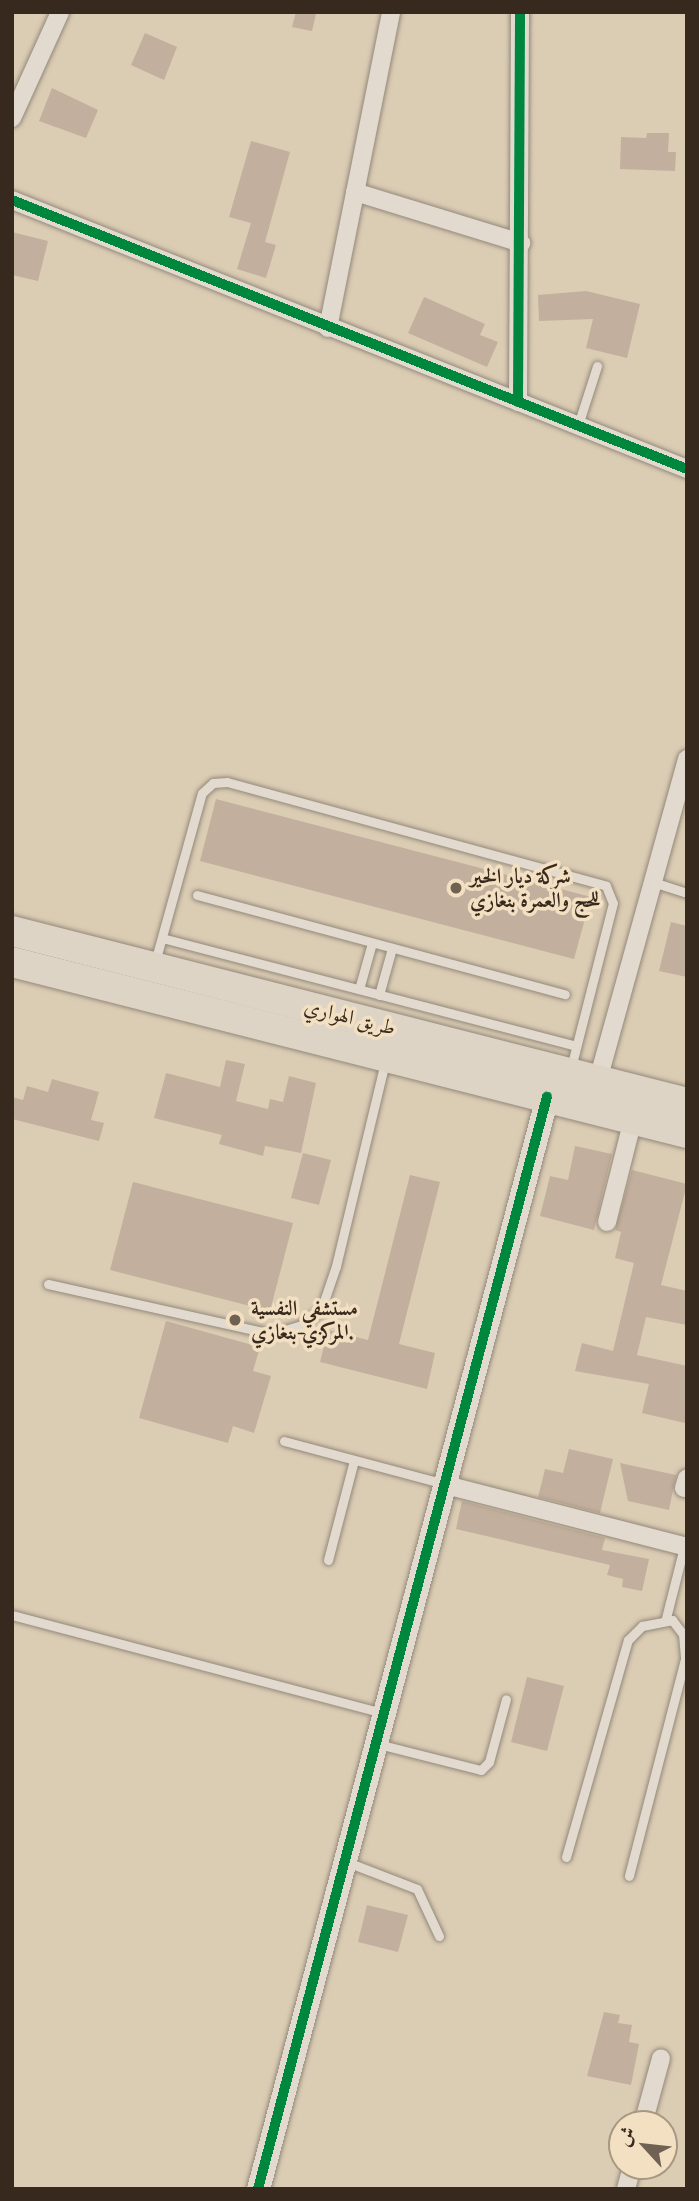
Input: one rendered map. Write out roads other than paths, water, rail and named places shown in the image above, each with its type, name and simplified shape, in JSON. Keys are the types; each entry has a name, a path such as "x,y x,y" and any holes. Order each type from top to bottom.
{"highway":[{"name":"طريق الهواري","path":"12,931 153,967 573,1059 598,1080 687,1103"},
{"name":"طريق الهواري","path":"12,962 687,1133"}],"street":[{"path":"12,118 60,12"},
{"path":"328,328 391,12"},
{"path":"518,402 521,243 520,12"},
{"path":"355,192 521,243"},
{"path":"12,200 687,469"},
{"path":"598,1080 687,759"},
{"path":"258,2189 547,1097"},
{"path":"607,1222 633,1119"},
{"path":"446,1485 685,1547"},
{"path":"647,2110 661,2058"}],"lane":[{"path":"578,425 597,366"},
{"path":"153,967 202,793 213,783 227,782 601,882 612,904 573,1059 359,989 162,938"},
{"path":"653,882 687,893"},
{"path":"197,895 565,994"},
{"path":"359,989 372,943"},
{"path":"379,995 392,948"},
{"path":"48,1284 272,1334 301,1325 321,1310 336,1266 387,1057"},
{"path":"284,1441 446,1485"},
{"path":"328,1560 354,1460"},
{"path":"666,1618 685,1547"},
{"path":"12,1615 385,1714"},
{"path":"566,1857 628,1640 642,1626 666,1618"},
{"path":"629,1876 685,1659 680,1627 666,1618"},
{"path":"377,1744 481,1770 489,1762 506,1699"},
{"path":"345,1861 417,1889 439,1936"}],"place":[{"name":"شركة ديار الخير للحج والعمرة بنغازي","path":"456,888"},
{"name":"مستشفي النفسية المركزي-بنغازي.","path":"235,1320"}]}
